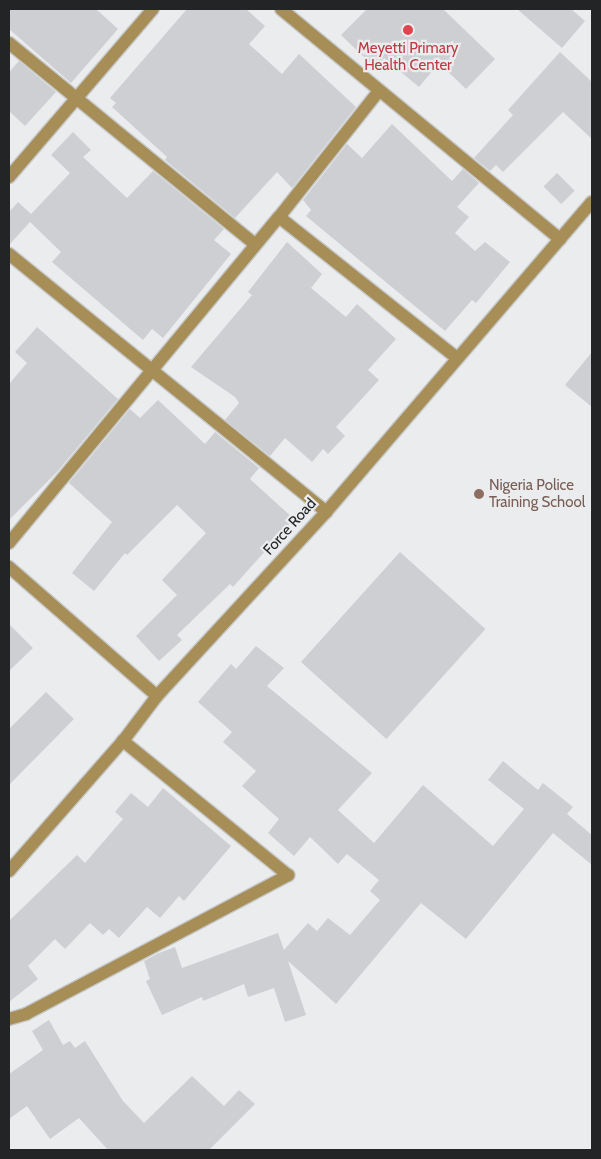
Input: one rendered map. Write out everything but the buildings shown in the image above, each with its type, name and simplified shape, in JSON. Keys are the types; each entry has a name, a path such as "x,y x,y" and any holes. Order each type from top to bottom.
{"street":[{"path":"9,177 153,9"},
{"path":"281,9 560,239"},
{"path":"9,43 76,100 255,244"},
{"path":"9,543 279,217 379,91"},
{"name":"Force Road","path":"9,871 123,741 157,696 326,512 592,202"},
{"path":"279,217 457,358"},
{"path":"9,254 150,371 326,512"},
{"path":"9,567 157,696"},
{"path":"9,1019 26,1014 288,875 123,741"}],"place":[{"name":"Meyetti Primary Health Center","path":"408,30"},
{"name":"Nigeria Police Training School","path":"479,494"}]}
